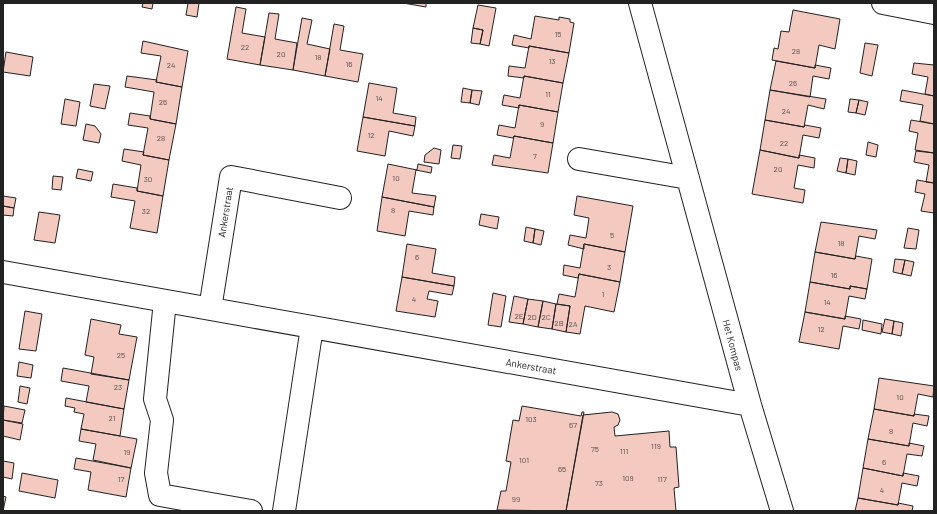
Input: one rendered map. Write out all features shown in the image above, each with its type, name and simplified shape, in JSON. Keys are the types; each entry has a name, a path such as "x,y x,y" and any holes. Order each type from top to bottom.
{"street":[{"name":"Het Kompas","path":"640,3 750,405 782,511"},
{"path":"883,3 934,13"},
{"path":"579,159 688,178"},
{"name":"Ankerstraat","path":"210,309 231,178 340,198"},
{"name":"Ankerstraat","path":"3,272 750,405"},
{"path":"165,301 155,399 162,420 156,473 160,495 251,511"},
{"path":"284,511 312,327"}],"building":[{"path":"143,3 153,3 152,9 142,7"},
{"path":"188,3 199,3 197,17 186,15"},
{"path":"403,3 426,3 426,7"},
{"path":"478,5 496,8 489,46 480,44 483,30 473,28"},
{"path":"236,7 246,9 242,33 265,37 260,65 227,59"},
{"path":"793,10 840,19 835,49 819,45 815,68 772,60 774,48 778,49 781,31 789,32"},
{"path":"269,13 279,14 275,39 297,43 293,70 260,65"},
{"path":"535,16 559,20 559,17 570,19 570,22 574,23 569,53 529,46 529,48 512,45 514,35 531,39"},
{"path":"302,18 312,20 307,44 330,49 325,76 293,70"},
{"path":"334,24 344,26 340,50 363,54 358,82 325,76"},
{"path":"473,28 483,30 480,44 471,43"},
{"path":"143,41 188,51 182,87 156,82 161,56 141,53"},
{"path":"865,43 878,45 872,76 860,73"},
{"path":"529,46 569,53 563,83 524,76 524,78 508,76 509,66 525,68"},
{"path":"6,52 33,57 30,76 3,72"},
{"path":"776,61 815,68 815,65 831,68 829,79 813,76 810,97 770,90"},
{"path":"914,63 934,65 934,96 925,94 928,77 912,74"},
{"path":"127,76 157,80 156,82 182,87 176,124 150,119 154,92 125,87"},
{"path":"524,76 563,83 558,112 519,105 519,108 502,105 504,95 520,98"},
{"path":"369,83 397,88 393,113 416,117 415,126 363,117"},
{"path":"94,84 110,86 105,109 90,106"},
{"path":"463,88 472,90 470,103 461,102"},
{"path":"472,90 482,91 479,105 470,103"},
{"path":"770,90 826,99 824,109 808,105 804,127 765,120"},
{"path":"902,90 934,96 934,124 920,121 923,105 900,101"},
{"path":"65,99 80,102 76,126 61,124"},
{"path":"850,99 859,100 856,113 848,112"},
{"path":"859,100 868,102 865,115 856,113"},
{"path":"519,105 558,112 553,143 514,136 513,138 497,135 499,125 515,128"},
{"path":"130,113 150,116 150,119 176,124 169,160 143,155 148,128 128,125"},
{"path":"363,117 415,126 413,136 389,131 385,156 357,151"},
{"path":"765,120 804,127 805,125 821,128 819,138 803,135 799,158 760,150"},
{"path":"911,120 934,124 934,153 915,150 918,133 909,131"},
{"path":"86,124 95,126 101,134 99,143 83,140"},
{"path":"514,136 553,143 548,173 492,165 494,155 510,158"},
{"path":"868,142 878,145 876,157 866,155"},
{"path":"453,145 462,146 460,159 451,158"},
{"path":"434,148 441,150 439,164 424,162 425,155"},
{"path":"124,149 144,152 143,155 169,160 163,196 137,191 141,165 122,161"},
{"path":"760,150 799,158 799,155 815,158 814,168 798,165 794,188 805,190 803,203 752,194"},
{"path":"916,151 934,153 934,183 926,182 929,165 914,162"},
{"path":"840,158 848,159 846,173 837,171"},
{"path":"848,159 857,161 855,175 846,173"},
{"path":"388,164 417,170 418,164 432,167 431,173 416,170 412,193 436,196 434,207 382,197"},
{"path":"78,169 93,172 91,181 76,178"},
{"path":"53,176 63,177 61,190 52,189"},
{"path":"917,180 934,183 934,213 921,211 925,194 915,192"},
{"path":"113,184 137,188 137,191 163,196 157,233 130,228 135,201 111,197"},
{"path":"3,196 16,198 14,208 3,206"},
{"path":"577,196 633,206 625,252 584,244 584,249 568,245 570,235 586,238 589,218 574,215"},
{"path":"382,197 434,207 433,215 409,211 405,236 377,231"},
{"path":"3,206 14,208 13,216 3,215"},
{"path":"39,212 60,215 55,243 34,240"},
{"path":"481,214 499,217 497,229 479,225"},
{"path":"821,222 877,230 875,239 859,236 855,259 815,252"},
{"path":"526,227 535,229 533,243 524,241"},
{"path":"908,228 919,230 916,249 904,248"},
{"path":"535,229 544,231 541,245 533,243"},
{"path":"407,244 436,249 432,273 455,277 454,286 402,277"},
{"path":"584,244 625,252 620,282 579,274 578,278 563,275 564,265 580,268"},
{"path":"815,252 855,259 856,256 872,259 867,289 850,286 850,289 810,282"},
{"path":"895,259 905,260 902,274 893,272"},
{"path":"905,260 914,262 911,276 902,274"},
{"path":"579,274 620,282 614,312 585,306 580,334 566,332 570,306 557,304 559,294 575,297"},
{"path":"402,277 454,286 452,295 429,291 427,299 438,301 435,317 396,311"},
{"path":"810,282 850,289 850,286 867,289 865,299 849,296 845,319 805,312"},
{"path":"493,293 506,296 501,327 488,325"},
{"path":"514,296 528,299 523,324 509,322"},
{"path":"528,299 543,301 538,327 523,324"},
{"path":"543,301 556,304 552,329 538,327"},
{"path":"556,304 570,306 566,332 552,329"},
{"path":"25,311 42,314 36,351 19,349"},
{"path":"805,312 845,319 845,316 861,319 859,329 843,326 839,349 799,342"},
{"path":"91,319 121,325 119,334 137,337 129,380 91,374 94,357 85,355"},
{"path":"885,319 894,321 892,334 882,332"},
{"path":"863,320 882,324 881,334 862,330"},
{"path":"894,321 903,323 901,336 892,334"},
{"path":"19,362 33,365 31,378 17,376"},
{"path":"63,368 129,380 124,409 86,402 89,386 61,381"},
{"path":"879,378 934,386 933,397 918,394 914,416 874,409"},
{"path":"20,386 30,388 27,404 18,402"},
{"path":"66,398 124,409 120,436 81,429 84,414 74,412 75,408 65,406"},
{"path":"4,406 25,410 22,423 3,420"},
{"path":"522,406 581,416 582,412 584,412 566,511 497,510 501,491 506,491 511,462 506,461 513,420 519,421"},
{"path":"874,409 914,416 914,414 929,416 927,426 913,423 909,446 868,439"},
{"path":"612,412 618,414 620,420 618,425 614,427 615,436 669,431 670,447 676,447 679,487 674,488 676,511 566,511 583,415"},
{"path":"3,420 23,424 20,440 3,436"},
{"path":"81,429 137,439 131,468 93,460 96,444 79,441"},
{"path":"868,439 909,446 909,443 924,446 922,456 907,454 903,476 863,468"},
{"path":"76,458 131,468 126,497 88,490 91,472 74,469"},
{"path":"3,461 14,463 12,479 3,477"},
{"path":"863,468 903,476 903,473 919,476 917,486 902,483 898,505 858,498"},
{"path":"22,473 58,480 55,498 19,491"},
{"path":"3,496 6,497 3,511"},
{"path":"858,498 913,506 912,511 855,511"}]}
